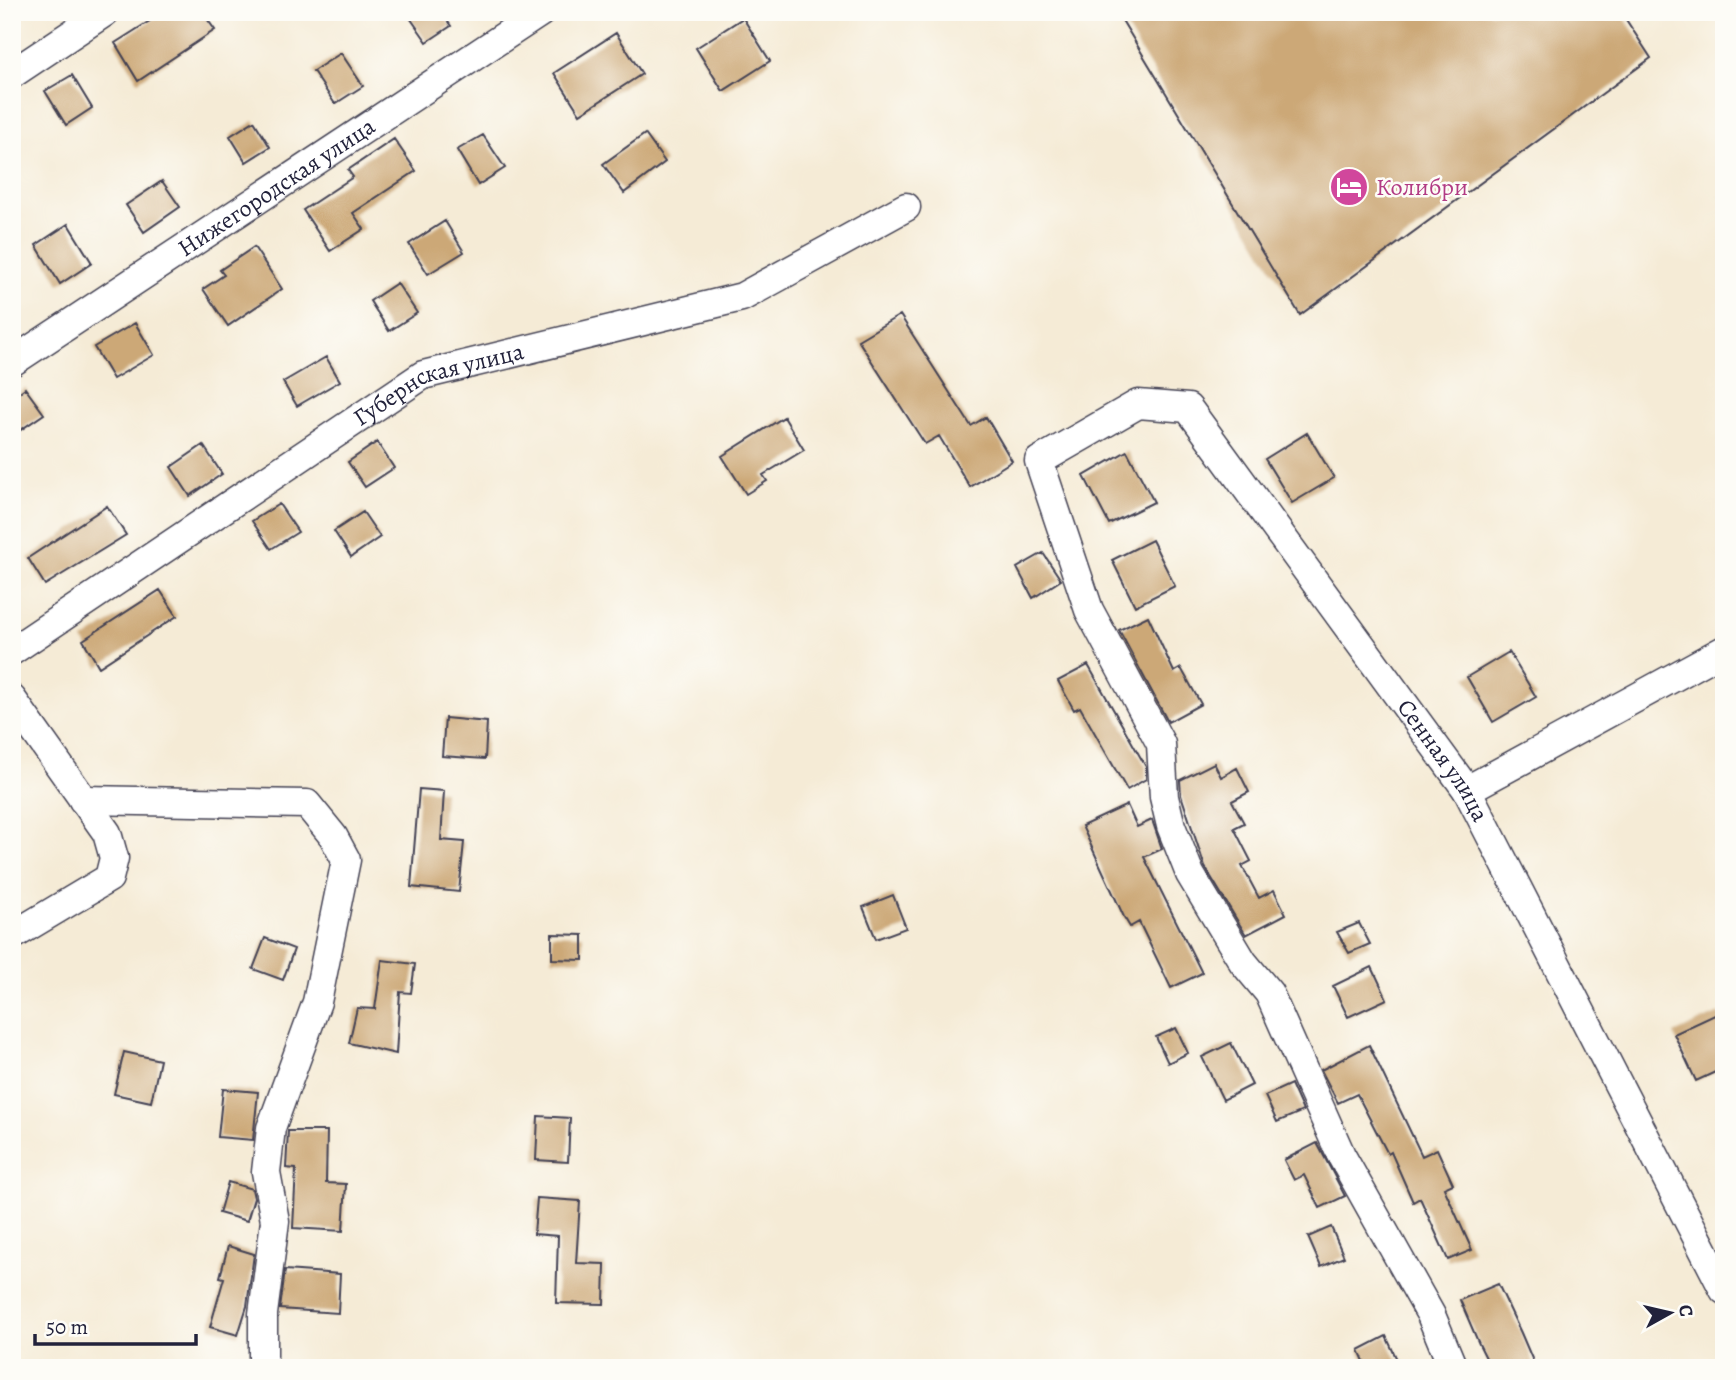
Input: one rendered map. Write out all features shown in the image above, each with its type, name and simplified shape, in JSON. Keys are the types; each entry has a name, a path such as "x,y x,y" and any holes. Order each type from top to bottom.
{"street":[{"path":"12,74 105,12"},
{"name":"Нижегородская улица","path":"12,362 541,12"},
{"name":"Губернская улица","path":"12,651 423,375 742,297 906,207"},
{"name":"Сенная улица","path":"1453,1368 1431,1315 1341,1155 1269,993 1243,962 1190,874 1171,826 1164,797 1161,744 1089,610 1039,461 1138,404 1188,408 1467,790 1724,1290"},
{"path":"1467,790 1724,650"},
{"path":"12,699 107,833 114,858 109,878 12,936"},
{"path":"83,800 307,804 333,836 346,860 317,1002 271,1128 266,1172 275,1221 263,1314 263,1368"}],"building":[{"path":"164,12 202,12 215,30 138,81 115,43"},
{"path":"406,12 441,12 451,26 427,42"},
{"name":"Колибри","path":"1117,12 1621,12 1651,58 1300,315"},
{"path":"743,18 770,61 723,91 696,48"},
{"path":"616,33 642,74 580,114 554,73"},
{"path":"341,53 363,86 335,104 313,71"},
{"path":"72,75 92,108 66,125 45,91"},
{"path":"254,121 270,147 246,162 230,136"},
{"path":"645,134 665,162 624,193 603,164"},
{"path":"483,135 505,168 478,185 457,150"},
{"path":"394,139 416,171 353,213 364,229 330,251 303,210 353,177 348,170"},
{"path":"162,181 180,207 144,232 126,205"},
{"path":"445,221 464,252 428,274 409,244"},
{"path":"68,224 92,263 60,284 36,245"},
{"path":"254,247 282,289 228,326 203,289 224,275 220,270"},
{"path":"397,283 417,313 389,331 370,301"},
{"path":"900,315 971,426 986,417 1012,461 970,487 939,436 925,444 858,340"},
{"path":"135,323 154,355 113,379 94,347"},
{"path":"326,357 340,381 297,406 283,382"},
{"path":"25,388 44,414 19,431 12,421 12,398"},
{"path":"784,417 804,450 763,475 767,481 746,494 722,456"},
{"path":"1307,433 1334,478 1292,503 1265,459"},
{"path":"377,442 394,468 365,487 348,462"},
{"path":"203,445 222,474 190,496 171,467"},
{"path":"1127,451 1154,502 1109,524 1084,476"},
{"path":"279,504 298,532 271,549 252,521"},
{"path":"107,506 126,535 45,585 28,558"},
{"path":"363,512 380,537 351,557 334,531"},
{"path":"1152,540 1175,586 1135,606 1112,560"},
{"path":"1043,553 1061,580 1033,598 1017,568"},
{"path":"160,590 177,616 99,667 83,640"},
{"path":"1148,616 1174,672 1181,668 1201,704 1168,722 1119,630"},
{"path":"1509,652 1536,697 1493,722 1467,677"},
{"path":"1088,665 1146,767 1146,779 1127,790 1080,707 1074,710 1058,681"},
{"path":"445,718 487,722 485,759 442,756"},
{"path":"1214,763 1221,777 1237,768 1249,792 1232,801 1244,823 1234,828 1251,861 1242,866 1259,898 1274,890 1286,914 1246,935 1205,867 1181,795 1180,780"},
{"path":"419,789 444,791 441,840 464,842 459,892 411,887"},
{"path":"1127,805 1137,827 1152,820 1162,849 1144,857 1202,973 1171,988 1139,922 1130,927 1124,917 1082,826"},
{"path":"893,895 906,928 876,939 863,907"},
{"path":"1359,923 1370,944 1349,953 1337,932"},
{"path":"552,934 583,935 583,960 552,959"},
{"path":"265,938 294,949 283,980 253,969"},
{"path":"382,960 415,964 411,993 400,992 396,1054 349,1043 357,1008 375,1009"},
{"path":"1372,967 1387,999 1348,1017 1333,986"},
{"path":"1719,1013 1724,1024 1724,1068 1696,1081 1674,1034"},
{"path":"1176,1028 1188,1053 1168,1063 1156,1037"},
{"path":"1231,1043 1252,1085 1223,1100 1202,1057"},
{"path":"1369,1045 1422,1156 1437,1149 1453,1184 1444,1188 1472,1250 1448,1260 1420,1198 1413,1202 1391,1152 1388,1154 1357,1094 1338,1103 1321,1070"},
{"path":"124,1052 160,1060 151,1102 114,1094"},
{"path":"1291,1084 1303,1111 1277,1122 1265,1096"},
{"path":"223,1089 258,1092 253,1140 218,1137"},
{"path":"538,1116 570,1118 568,1162 536,1160"},
{"path":"288,1131 327,1131 326,1183 346,1184 343,1231 293,1228 296,1169 286,1168"},
{"path":"1317,1143 1345,1196 1320,1208 1304,1175 1294,1180 1284,1160"},
{"path":"228,1182 252,1189 254,1198 247,1221 219,1213"},
{"path":"537,1198 580,1201 576,1263 605,1264 604,1304 556,1303 558,1236 534,1234"},
{"path":"1331,1227 1344,1257 1321,1267 1308,1237"},
{"path":"228,1246 254,1254 247,1306 238,1335 210,1327 224,1278 220,1277"},
{"path":"285,1270 340,1274 338,1313 280,1309"},
{"path":"1498,1284 1536,1368 1491,1368 1479,1344 1460,1300"},
{"path":"1386,1336 1401,1368 1367,1368 1359,1350"}],"place":[{"name":"Колибри","path":"1349,187"}]}
